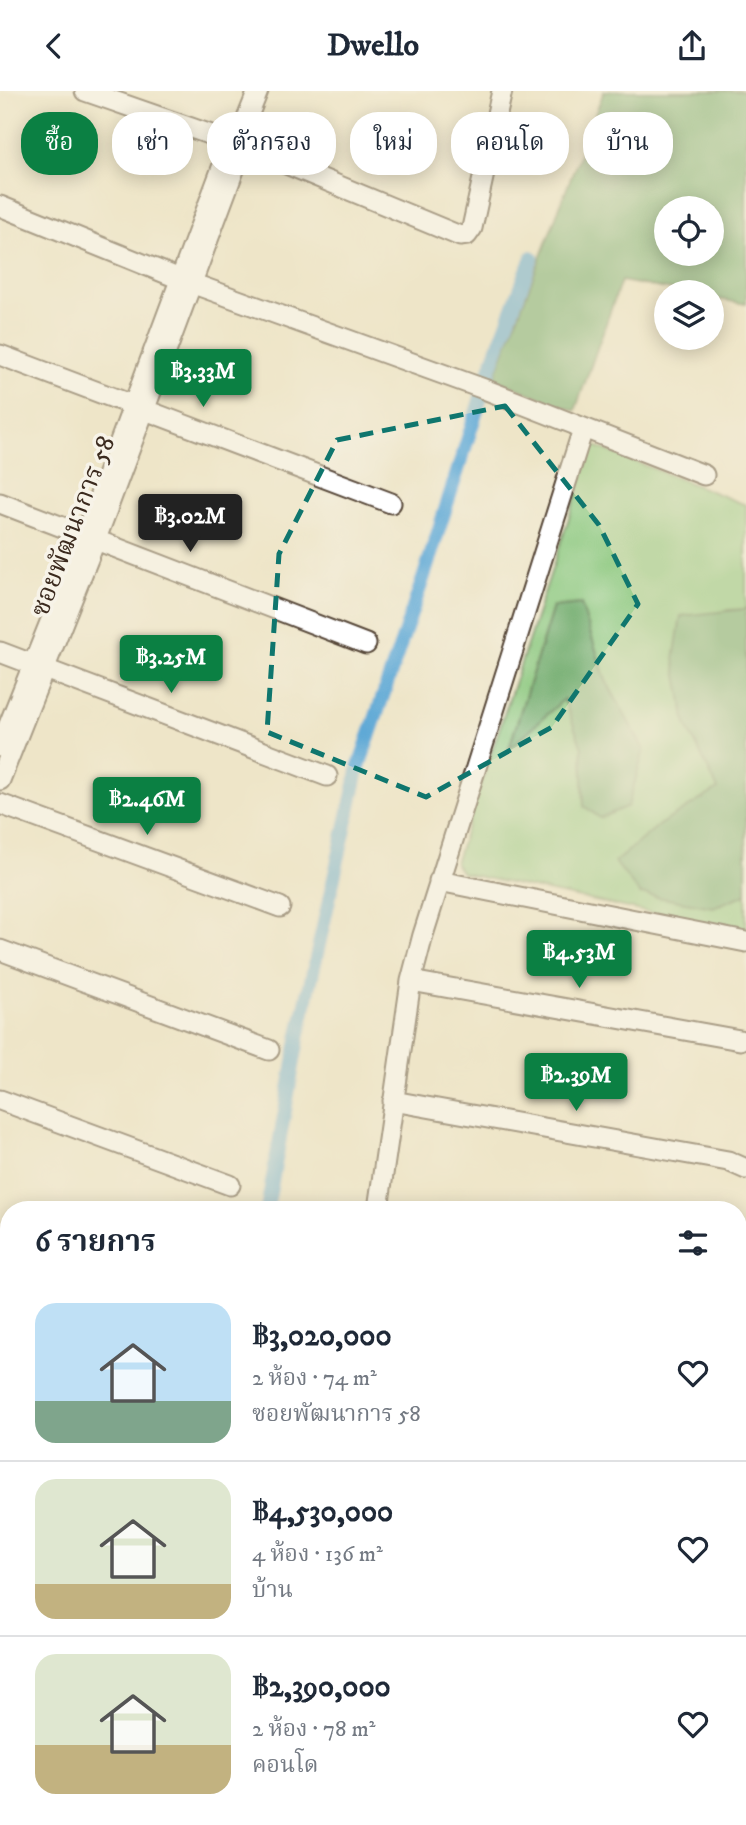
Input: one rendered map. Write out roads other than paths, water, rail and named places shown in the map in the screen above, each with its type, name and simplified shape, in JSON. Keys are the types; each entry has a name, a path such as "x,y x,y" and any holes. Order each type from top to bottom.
{"street":[{"path":"85,91 207,129"},
{"name":"ซอยพัฒนาการ 58","path":"250,112 258,91"},
{"path":"321,175 460,236 467,235 472,228 502,91"},
{"name":"ซอยพัฒนาการ 58","path":"0,780 39,666 91,537 226,175"},
{"path":"0,206 186,282 484,389 704,475"},
{"path":"0,355 391,503"},
{"path":"379,1201 411,981 439,881 583,429"},
{"path":"0,503 366,644"},
{"path":"0,652 327,776"},
{"name":"ซอยพัฒนาการ 58","path":"0,747 39,666"},
{"path":"0,804 281,907"},
{"path":"439,881 746,942"},
{"path":"0,950 269,1050"},
{"path":"411,981 740,1040"},
{"path":"0,1100 230,1185"},
{"path":"393,1101 728,1161 746,1169"}],"waterway":[{"path":"268,1201 299,1034 359,766 425,573 491,366 532,257"}]}
